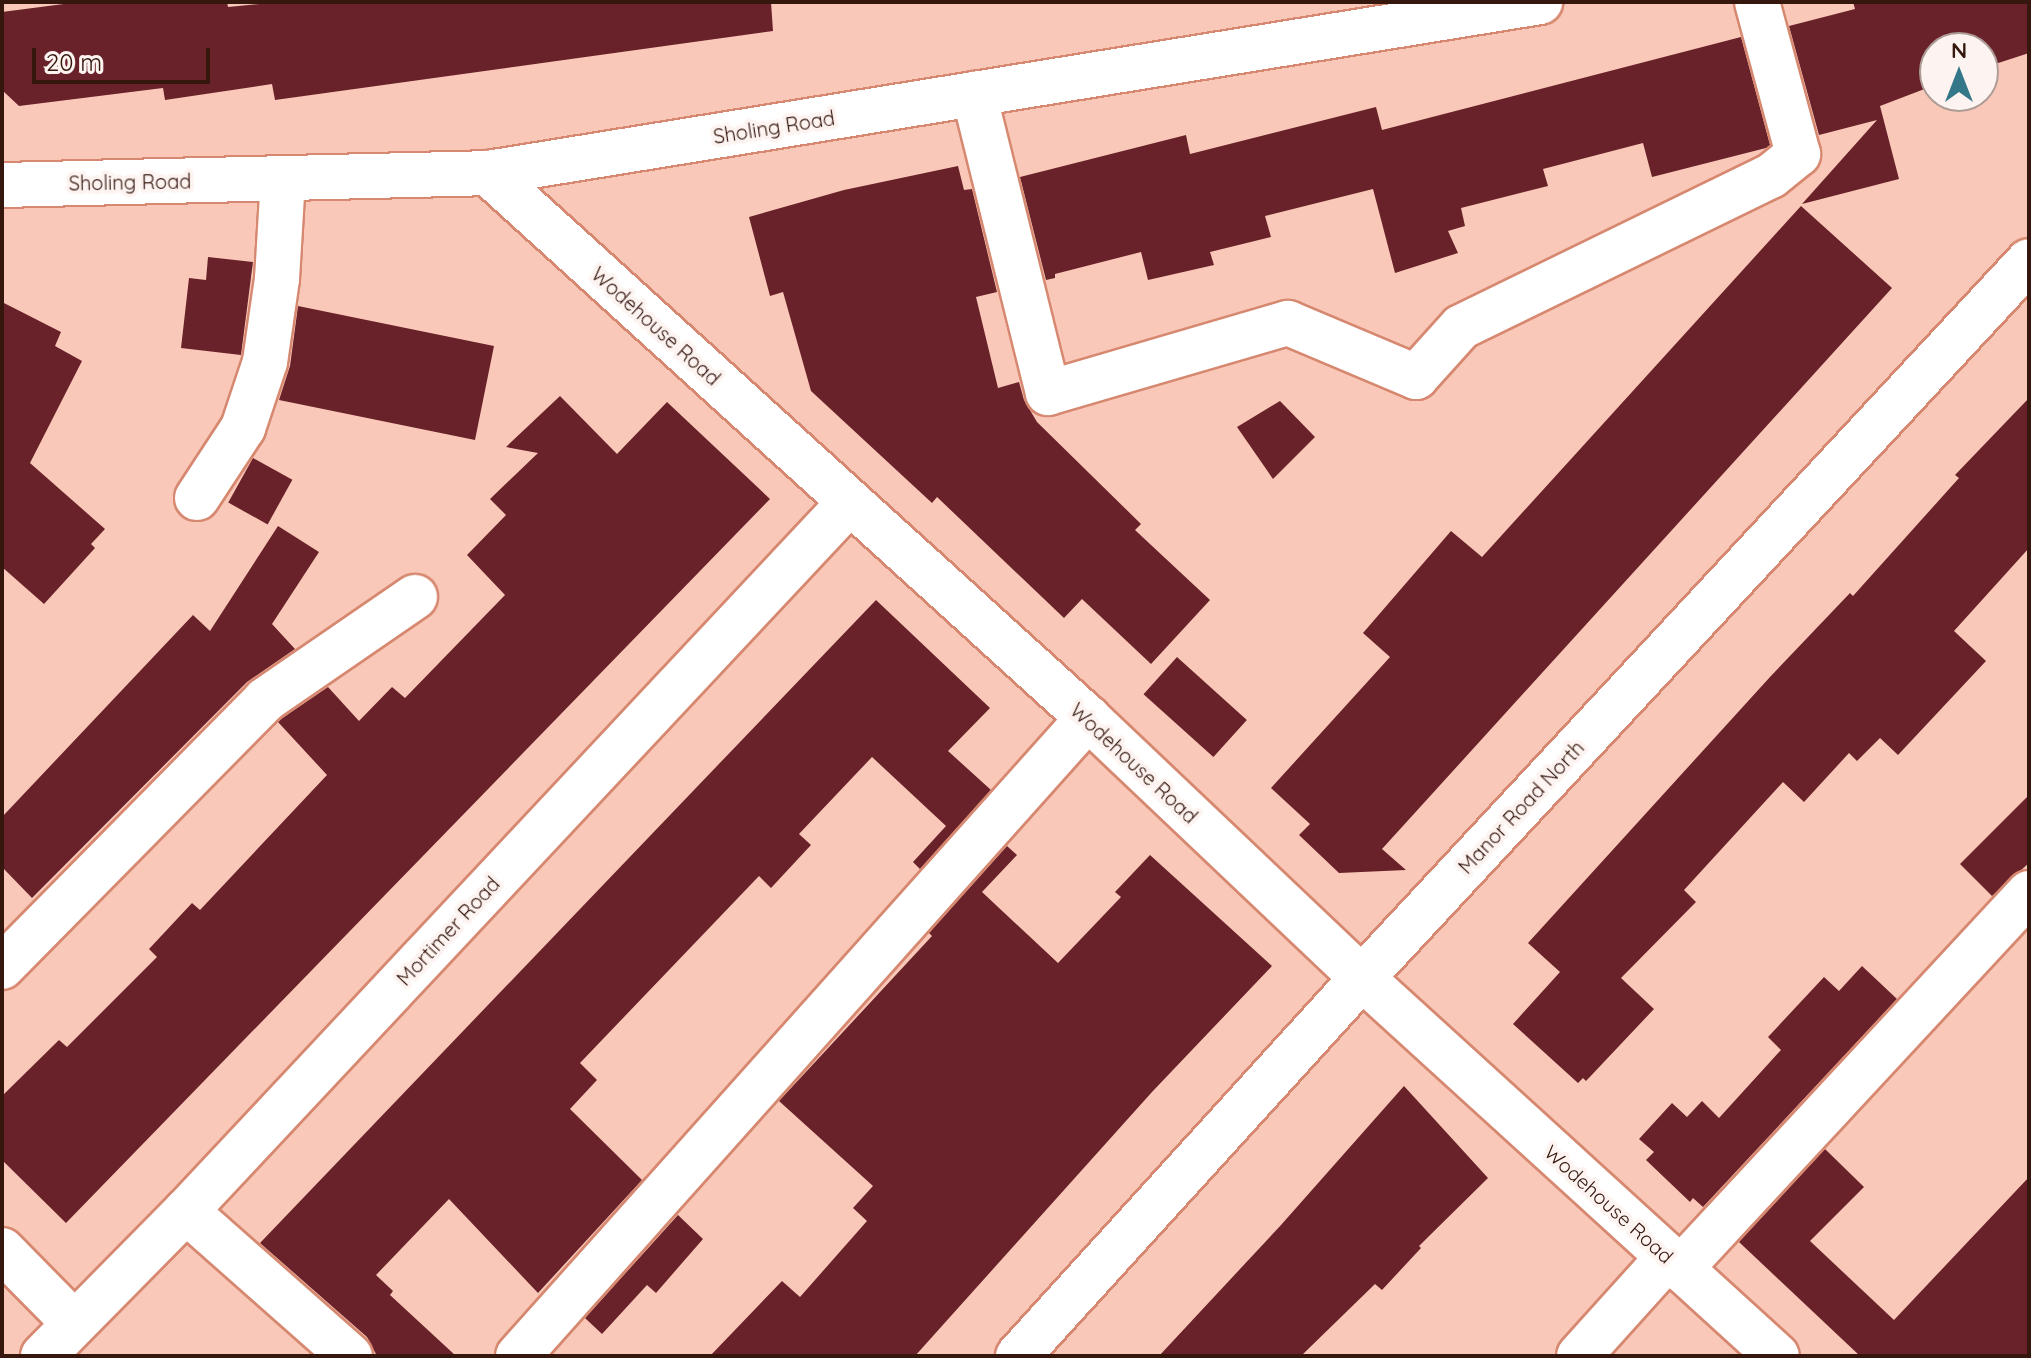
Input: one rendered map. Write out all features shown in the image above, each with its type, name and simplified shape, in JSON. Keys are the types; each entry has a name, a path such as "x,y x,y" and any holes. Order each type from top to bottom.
{"street":[{"name":"Sholing Road","path":"2,185 488,173 1540,2"},
{"path":"974,94 1048,393 1288,323 1416,377 1461,327 1771,176 1798,154 1757,2"},
{"name":"Wodehouse Road","path":"488,173 1088,718 1362,978 1777,1356"},
{"path":"197,498 243,428 265,362 277,279 283,178"},
{"name":"Manor Road North","path":"1018,1356 1362,978 2029,261"},
{"name":"Mortimer Road","path":"43,1356 186,1211 850,502"},
{"path":"2,967 265,700 415,597"},
{"path":"518,1356 1088,718"},
{"path":"1579,1356 1674,1263 2029,893"},
{"path":"186,1211 350,1356"},
{"path":"2,1250 74,1323"}],"building":[{"path":"79,2 227,2 228,7 281,2 771,2 773,31 275,100 272,84 165,100 163,88 19,106 2,90 2,12"},
{"path":"1853,2 2029,2 2029,53 1999,63 1999,32 1919,32 1919,91 1880,106 1899,179 1802,204 1877,120 1819,135 1789,26 1855,9"},
{"path":"1741,37 1770,145 1766,148 1652,177 1643,143 1543,169 1548,186 1461,208 1465,226 1448,231 1458,253 1395,273 1373,189 1265,216 1271,237 1210,252 1214,265 1148,280 1141,252 1055,274 1055,278 1046,280 1020,177 1186,135 1190,154 1376,107 1382,130"},
{"path":"958,166 964,190 972,189 997,292 976,297 998,388 1019,382 1024,400 1037,422 1141,524 1135,530 1210,600 1151,664 1082,599 1064,618 937,497 932,503 811,391 783,292 770,296 749,217 844,190"},
{"path":"1801,206 1892,288 1382,849 1406,870 1339,873 1299,835 1310,824 1271,788 1390,657 1363,633 1451,531 1482,557"},
{"path":"208,257 253,262 241,355 181,348 189,278 206,280"},
{"path":"2,302 61,332 55,346 82,361 30,463 105,529 91,544 95,548 44,604 2,567"},
{"path":"298,306 494,346 475,440 279,400 290,366"},
{"path":"560,396 617,454 667,402 770,499 66,1223 2,1160 2,1096 59,1040 67,1047 157,957 149,949 192,903 200,910 327,775 278,722 281,719 328,687 359,721 392,687 405,698 505,595 467,555 506,515 490,499 538,453 506,447"},
{"path":"2029,398 2029,548 1954,631 1986,661 1898,755 1880,738 1857,761 1849,753 1804,802 1783,782 1684,890 1696,902 1621,978 1654,1009 1586,1081 1583,1078 1578,1083 1513,1024 1560,972 1528,943 1770,677 1850,593 1853,596 1959,478 1955,475"},
{"path":"1280,401 1315,437 1273,479 1237,427"},
{"path":"253,458 292,480 268,524 228,503"},
{"path":"278,526 319,552 272,624 295,649 247,682 32,898 2,867 2,817 193,615 210,631"},
{"path":"876,600 990,708 948,751 991,790 920,869 913,862 946,826 872,757 799,834 811,845 771,888 759,876 580,1063 597,1080 570,1109 642,1180 538,1293 449,1199 376,1275 393,1291 390,1295 456,1356 377,1356 367,1337 260,1243"},
{"path":"1177,657 1247,720 1213,757 1144,694"},
{"path":"2029,795 2029,863 1992,896 1960,864"},
{"path":"1007,846 1017,855 982,892 1058,963 1121,897 1115,892 1150,855 1272,966 1152,1092 915,1356 710,1356 782,1281 800,1297 867,1221 853,1208 873,1186 779,1101 932,936 929,933"},
{"path":"1862,966 1897,999 1703,1207 1693,1198 1690,1202 1646,1160 1654,1152 1639,1139 1672,1103 1687,1117 1702,1101 1719,1118 1781,1050 1768,1037 1824,977 1839,991"},
{"path":"1404,1086 1488,1178 1419,1246 1421,1248 1382,1290 1375,1284 1301,1356 1159,1356 1281,1225"},
{"path":"1825,1149 1864,1187 1810,1241 1894,1320 2029,1177 2029,1356 1860,1356 1739,1242"},
{"path":"678,1215 703,1239 656,1293 647,1285 602,1334 585,1318"}]}
